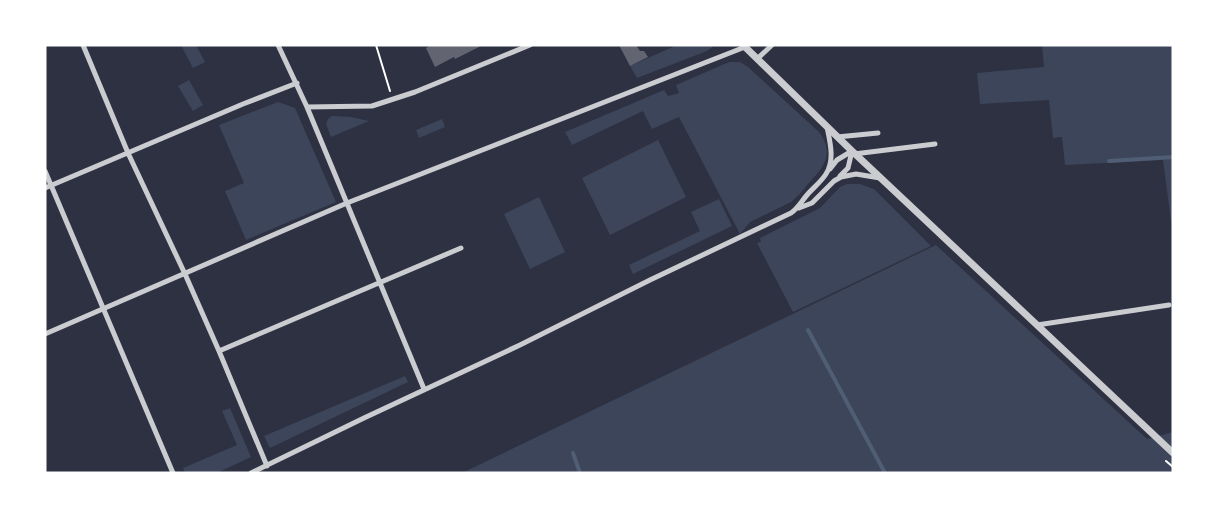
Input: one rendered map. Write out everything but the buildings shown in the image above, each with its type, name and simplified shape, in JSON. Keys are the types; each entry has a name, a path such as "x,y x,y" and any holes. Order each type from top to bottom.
{"street":[{"path":"83,45 117,128 185,274 267,466"},
{"path":"278,45 297,83 424,389"},
{"path":"307,107 370,107 530,45"},
{"path":"757,59 772,45"},
{"path":"45,334 347,203 744,46 880,178 1173,453"},
{"path":"48,187 297,83"},
{"path":"825,176 831,156 827,126"},
{"path":"837,137 878,133"},
{"path":"797,208 836,162 853,152 935,144"},
{"path":"250,473 520,345 812,202 847,170 853,152"},
{"path":"45,171 48,187 173,473"},
{"path":"834,181 853,174 880,178"},
{"path":"219,351 461,248"},
{"path":"1037,325 1169,305"}],"path":[{"path":"376,45 393,99"}],"shaded area":[{"path":"181,45 196,45 205,62 193,68"},
{"path":"677,45 715,45 707,51 637,78 630,66"},
{"path":"1042,45 1173,45 1173,236 1163,160 1065,165 1062,137 1053,138 1049,100 980,104 977,73 1044,67"},
{"path":"729,62 740,62 748,67 819,132 824,140 827,154 819,172 791,202 750,222 740,234 679,117 652,129 643,111 572,145 565,132 664,90 668,96 679,93 676,85"},
{"path":"189,80 203,105 193,111 178,86"},
{"path":"278,102 295,108 336,202 246,240 225,191 244,183 219,125"},
{"path":"332,116 369,121 331,137 326,124"},
{"path":"442,119 445,127 419,138 416,130"},
{"path":"658,140 686,197 610,235 582,178"},
{"path":"847,184 860,184 874,189 931,246 793,312 757,243 761,242 760,238 820,208 840,187"},
{"path":"539,197 565,252 530,269 504,214"},
{"path":"719,199 732,226 633,274 629,265 700,231 691,212"},
{"path":"936,245 1147,439 1173,432 1173,473 462,473"},
{"path":"405,376 408,382 270,448 264,436"},
{"path":"230,408 251,457 217,473 185,473 183,468 237,445 222,411"}],"waterway":[{"path":"1109,161 1173,157"},
{"path":"808,330 885,473"},
{"path":"573,453 580,473"}]}
